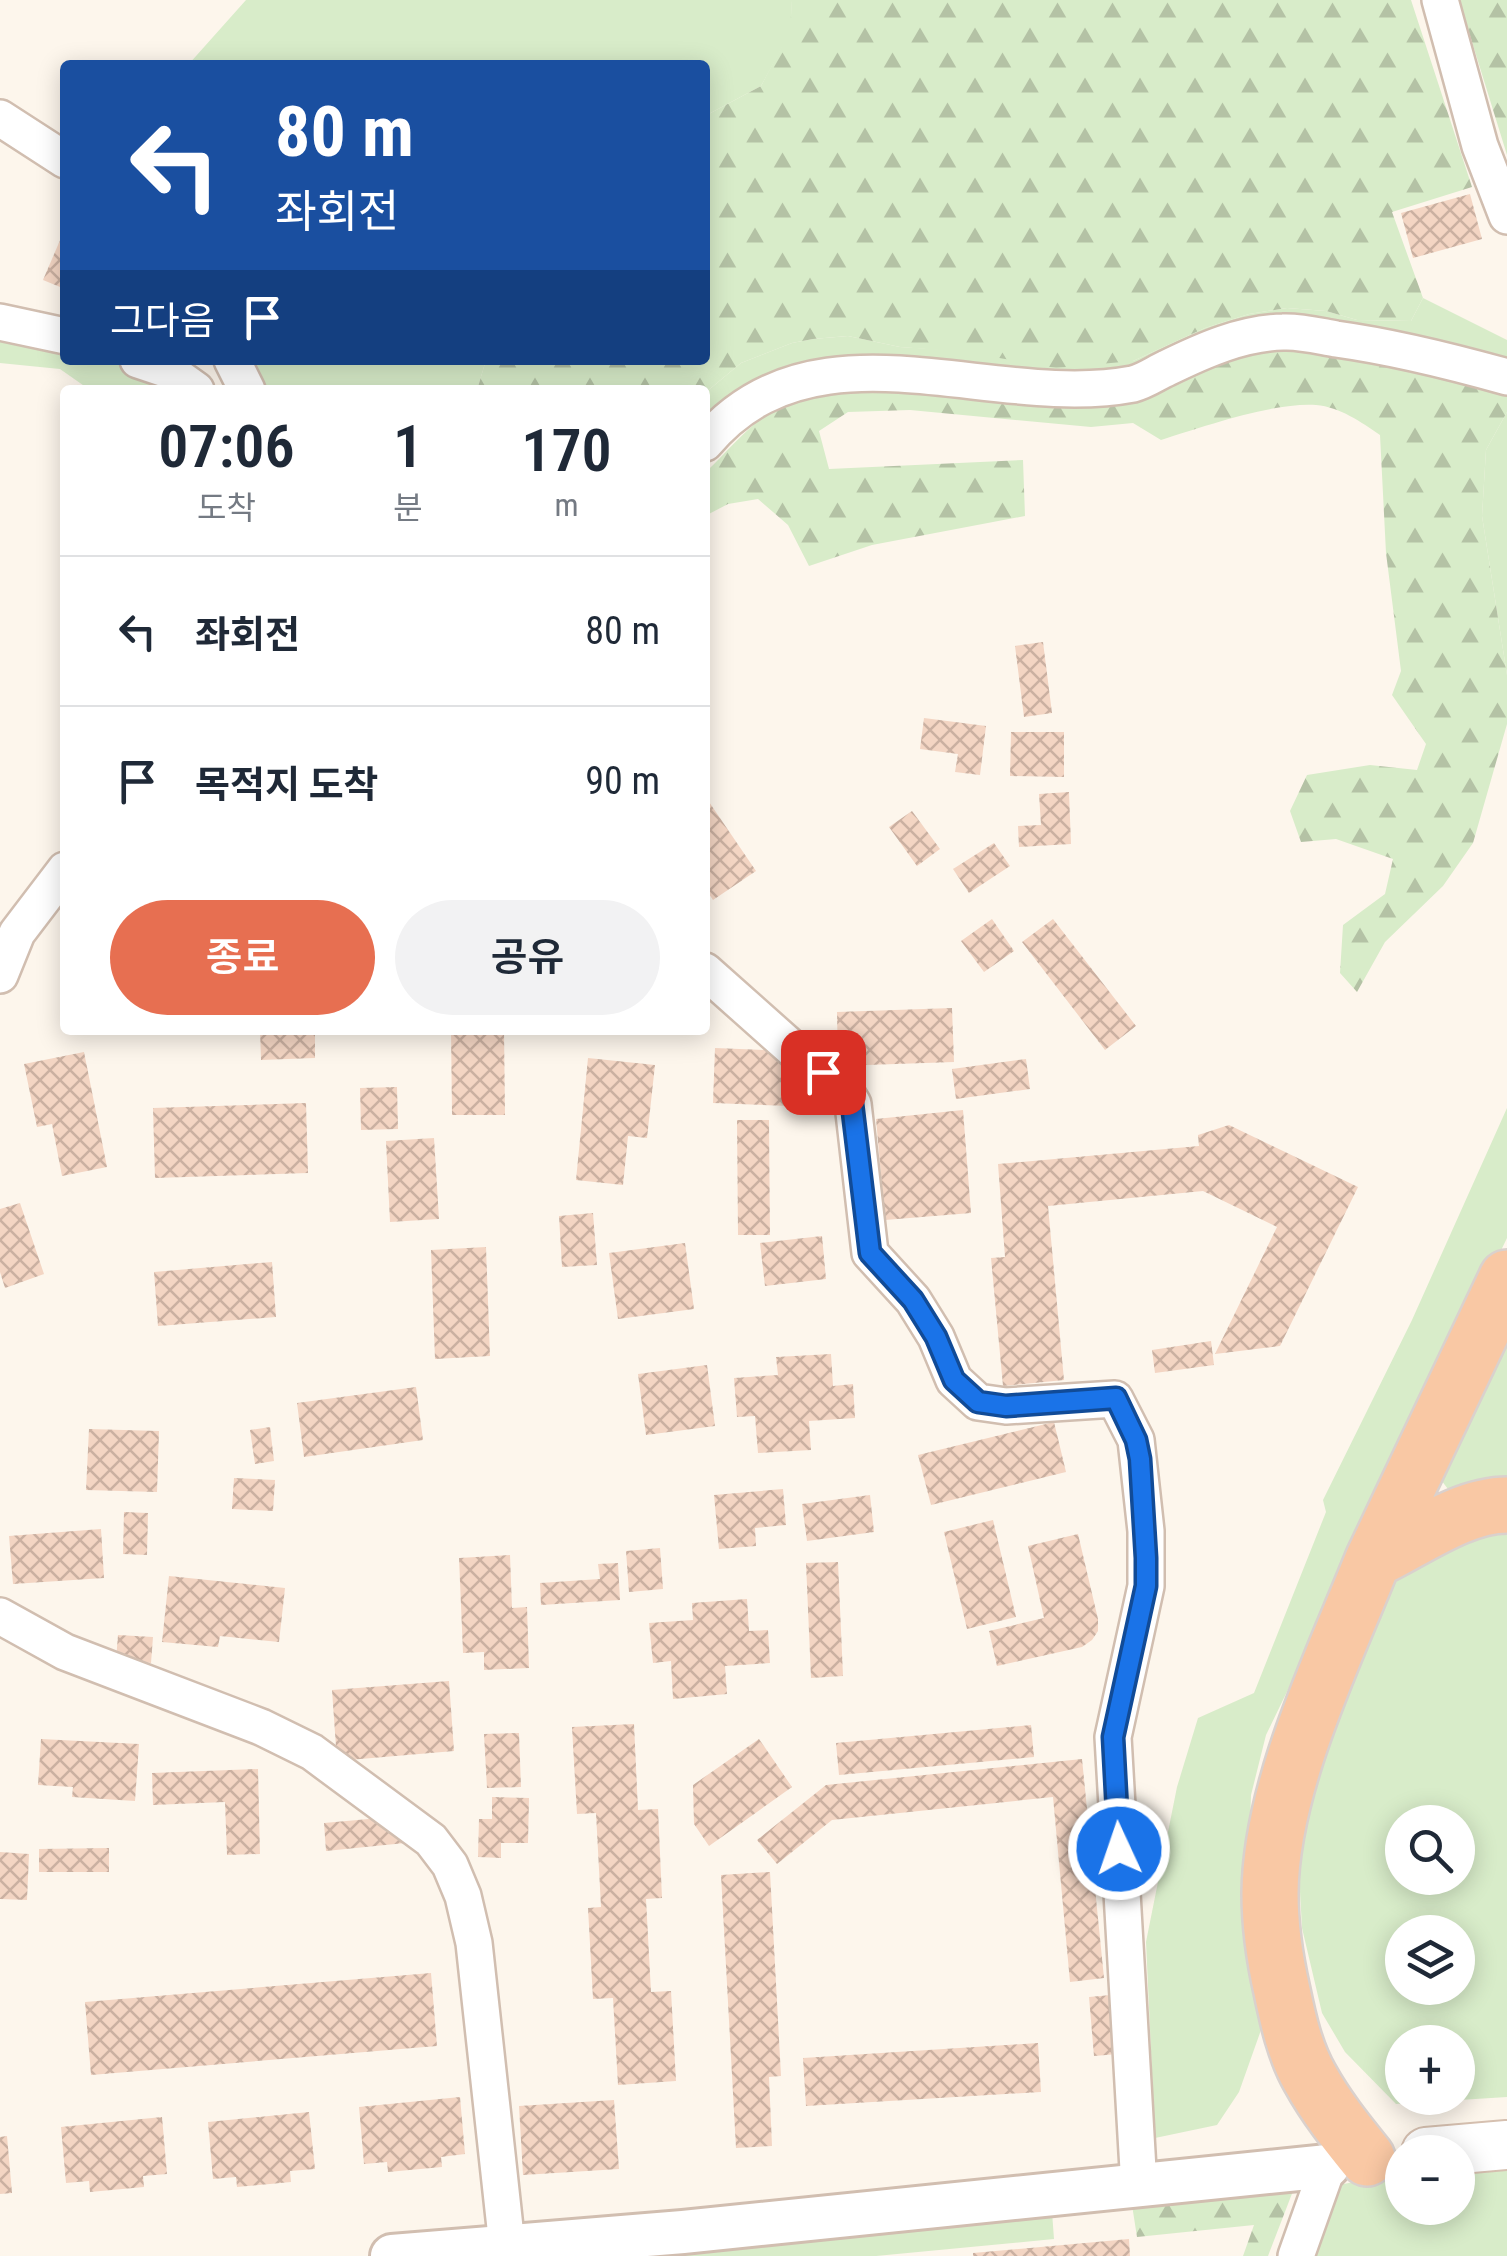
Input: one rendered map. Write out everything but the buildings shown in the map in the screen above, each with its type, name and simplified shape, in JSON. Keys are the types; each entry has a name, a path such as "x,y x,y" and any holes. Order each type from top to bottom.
{"highway":[{"path":"1366,2160 1308,2074 1289,2022 1277,1967 1270,1892 1280,1818 1306,1728 1373,1560 1507,1278"},
{"path":"1373,1560 1437,1526 1492,1505 1507,1505"}],"main road":[{"path":"1475,2148 1507,2145"}],"street":[{"path":"1440,0 1480,146 1507,216"},
{"path":"0,118 60,157"},
{"path":"0,322 60,335"},
{"path":"710,438 732,414 764,392 826,374 874,373 1042,388 1120,385 1136,383 1243,336 1286,332 1388,346 1507,377"},
{"path":"153,365 189,385"},
{"path":"0,975 17,934 60,877"},
{"path":"710,975 806,1060 841,1084 852,1104 870,1253 913,1300 936,1337 954,1380 978,1402 1006,1406 1116,1398 1136,1440 1144,1504 1146,1586 1113,1737 1139,2187"},
{"path":"0,1616 65,1652 261,1726 312,1752 431,1840 450,1865 463,1896 474,1942 506,2246"},
{"path":"392,2256 1139,2187 1366,2160"},
{"path":"1296,2256 1366,2160"}],"green space":[{"path":"246,0 792,0 791,31 761,86 710,113 710,60 192,60"},
{"path":"792,0 1411,0 1472,187 1392,212 1423,298 1411,321 1357,320 1326,311 1287,308 1249,314 1205,328 1133,361 1056,368 848,336 792,343 741,363 710,389 710,385 478,385 484,365 710,365 710,113 761,86 790,31"},
{"path":"1459,0 1507,0 1507,155"},
{"path":"1423,298 1507,340 1507,361 1101,376 933,363 710,426 710,389 741,363 813,339 848,336 900,347 1133,361 1205,328 1249,314 1287,308 1326,311 1357,320 1411,321"},
{"path":"0,337 60,348 60,365 118,365 172,385 83,385 60,369 0,363"},
{"path":"1295,346 1345,352 1507,391 1507,412 1486,450 1482,516 1507,675 1507,724 1473,843 1443,886 1385,942 1357,992 1340,973 1343,925 1385,894 1393,859 1336,839 1301,842 1290,811 1307,775 1370,765 1417,770 1426,744 1392,695 1401,671 1386,553 1380,435 1342,412 1316,405 1259,411 1161,440 1133,423 1091,427 910,410 848,412 819,431 829,469 1023,460 1025,516 872,545 809,566 788,525 758,499 728,504 710,513 710,468 770,411 798,395 854,390 1110,407 1254,351"},
{"path":"246,365 484,365 478,385 255,385"},
{"path":"1507,412 1507,675 1482,516 1486,450"},
{"path":"1507,1108 1507,1238 1266,1735 1251,1795 1249,1854 1261,2030 1239,2092 1217,2125 1155,2138 1146,1942 1177,1787 1198,1718 1254,1693 1326,1512 1323,1500 1412,1320"},
{"path":"1507,1314 1507,1490 1454,1497 1432,1468"},
{"path":"1507,1527 1507,2097 1475,2099 1475,2025 1385,2025 1385,2093 1345,2052 1322,2013 1302,1928 1296,1820 1386,1587 1413,1560"},
{"path":"1507,2169 1507,2256 1308,2256 1334,2186 1385,2176 1385,2225 1475,2225 1475,2171"},
{"path":"1293,2191 1268,2256 1243,2256 1254,2225 1137,2237 1132,2205"},
{"path":"1052,2212 1054,2239 876,2256 524,2256"}],"route":[{"path":"823,1072 841,1084 852,1104 870,1253 913,1300 936,1337 954,1380 978,1402 1006,1406 1116,1398 1136,1440 1146,1531 1146,1586 1113,1737 1119,1849"}]}
